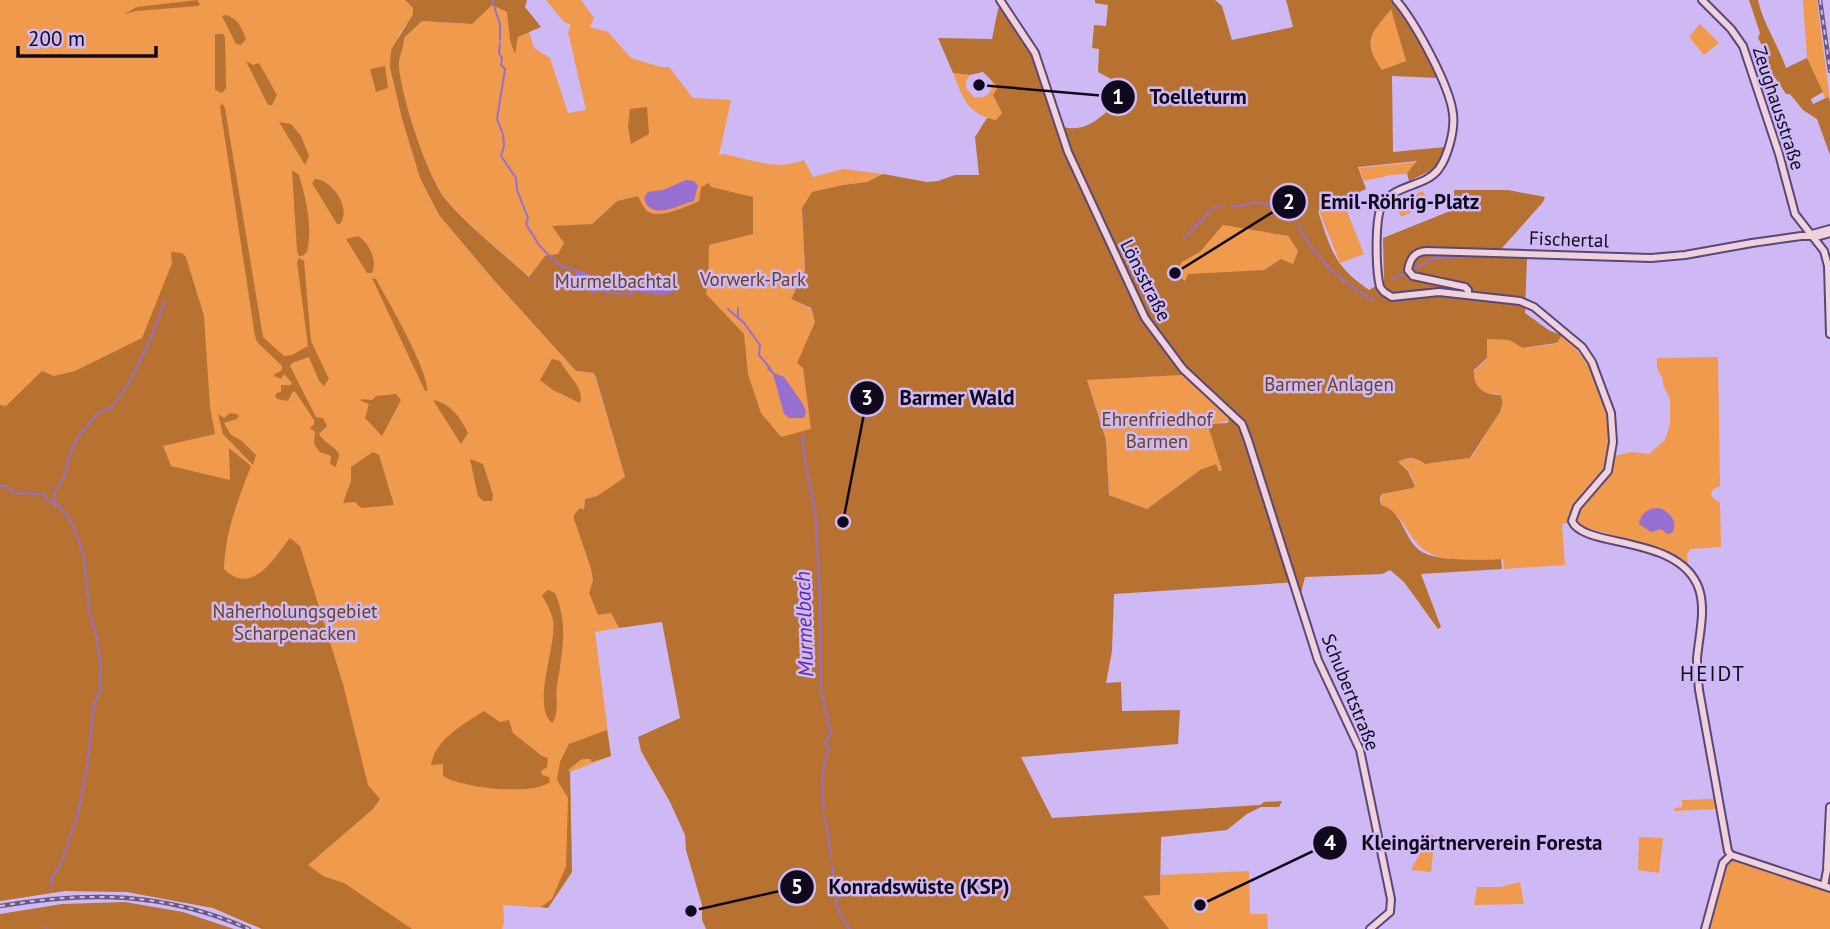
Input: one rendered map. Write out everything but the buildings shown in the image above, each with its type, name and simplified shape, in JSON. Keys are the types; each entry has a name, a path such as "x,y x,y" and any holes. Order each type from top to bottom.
{"street":[{"name":"Lönsstraße","path":"1000,0 1035,53 1058,126 1145,318 1183,369 1242,424"},
{"path":"1396,0 1421,35 1447,92 1454,118 1445,155 1438,169 1429,177 1390,195 1380,209 1379,282 1384,292 1392,297 1426,292 1530,304 1586,351 1611,413 1614,442 1608,471 1574,511 1572,521 1580,531 1663,554 1686,570 1698,586 1702,605 1697,658 1699,690 1728,851 1731,855 1827,887 1830,807"},
{"name":"Zeughausstraße","path":"1702,0 1731,29 1743,47 1798,221 1824,251"},
{"path":"1792,237 1798,221"},
{"path":"1830,232 1825,238 1824,251 1828,266 1830,334"},
{"name":"Fischertal","path":"1468,295 1465,287 1413,276 1408,270 1411,259 1420,251 1667,257 1792,237 1819,236 1830,232"},
{"name":"Schubertstraße","path":"1242,424 1318,660 1354,735 1362,758 1391,899 1390,912 1370,929"},
{"path":"1705,929 1723,863 1731,855"}],"green space":[{"name":"Naherholungsgebiet Scharpenacken","path":"0,0 405,0 414,8 399,35 390,68 420,178 439,215 492,278 576,371 594,373 625,477 597,496 585,499 584,510 574,519 591,569 593,580 589,593 598,614 611,613 619,628 595,632 611,756 570,772 572,872 548,908 503,905 502,929 262,929 213,908 127,892 65,891 0,901"},
{"path":"197,0 200,4 198,6 124,14 137,7"},
{"path":"405,0 527,0 525,7 541,27 518,37 515,54 510,40 507,12 492,5 472,24 422,21 404,38 399,64 404,95 423,155 439,189 465,220 529,277 545,256 558,254 564,243 552,226 592,224 617,201 638,196 647,211 666,213 699,201 701,187 709,183 711,187 753,197 753,234 709,245 706,294 744,334 748,374 761,413 781,437 811,429 803,368 797,363 815,322 811,308 791,299 805,271 802,208 812,192 867,182 883,174 927,182 955,175 979,175 975,137 987,118 996,120 1002,113 993,95 998,87 983,72 970,75 953,73 938,38 992,39 998,9 1001,7 1034,58 1054,123 1075,128 1092,123 1123,96 1121,92 1124,86 1098,72 1099,49 1092,48 1094,25 1106,26 1108,5 1095,3 1095,0 1215,0 1222,6 1232,40 1293,27 1286,0 1391,0 1415,34 1438,78 1392,76 1393,152 1445,147 1434,169 1409,181 1407,173 1417,161 1358,167 1366,189 1318,211 1331,247 1341,265 1369,290 1384,281 1383,238 1455,209 1454,190 1508,190 1545,197 1495,256 1527,258 1525,313 1550,331 1562,335 1557,343 1523,348 1509,340 1487,339 1487,358 1474,370 1475,381 1480,389 1500,395 1503,402 1500,412 1470,458 1425,464 1412,458 1402,460 1398,462 1408,471 1415,486 1382,494 1380,498 1381,505 1394,513 1419,550 1436,557 1501,559 1502,569 1421,574 1441,627 1438,629 1404,582 1390,570 1382,574 1305,577 1301,593 1297,582 1114,594 1112,651 1106,683 1121,682 1122,711 1180,710 1178,744 1021,757 1052,818 1260,805 1264,802 1282,801 1279,807 1261,807 1247,814 1227,830 1161,837 1160,895 1143,896 1169,929 706,929 686,850 685,835 641,751 638,737 680,718 662,622 619,628 611,613 598,615 589,593 593,580 591,569 574,519 580,508 584,510 585,499 597,496 625,477 596,378 594,373 576,371 492,278 439,215 420,178 390,68 391,50 413,14 413,8","holes":["1391,9 1406,61 1382,70 1370,43 1374,31","1223,225 1288,236 1298,251 1293,264 1281,259 1264,270 1188,274 1185,281 1180,277 1178,269 1182,262 1200,252","1182,375 1226,412 1229,421 1227,423 1208,426 1222,470 1219,471 1216,464 1200,470 1147,509 1109,495 1106,440 1087,380"]},
{"path":"473,0 509,0 517,46 518,37 529,32 534,48 550,58 568,113 586,110 568,32 571,25 564,22 546,0 581,0 594,18 590,27 608,32 631,58 669,67 693,98 731,100 719,155 774,165 804,160 813,177 843,169 883,174 867,182 843,185 802,209 805,271 791,299 811,309 815,322 800,358 815,402 814,797 539,264 530,277 455,210 431,174 404,95 399,61 404,38 422,21 470,24","holes":["638,196 647,211 658,214 699,201 709,245 707,262 585,224 592,224 617,201"]},
{"path":"1749,0 1758,0 1786,68 1807,58 1823,92 1811,99 1813,104 1828,97 1830,155 1817,119 1803,110 1790,94 1786,94 1766,64 1769,62 1763,54 1764,49 1758,38 1760,33"},
{"path":"1803,0 1817,0 1830,101 1828,97 1825,98 1807,58"},
{"path":"1391,8 1406,61 1382,71 1370,44 1374,30"},
{"path":"227,15 237,21 243,31 246,39 241,45 236,44 222,16"},
{"path":"1700,24 1719,43 1704,55 1689,37"},
{"path":"215,34 223,34 225,37 226,88 222,93 215,90"},
{"path":"246,61 253,65 259,63 277,95 272,105 268,105"},
{"path":"385,66 388,88 376,92 370,69"},
{"path":"953,73 970,75 966,88 974,97 988,94 992,81 998,87 993,95 1002,113 996,120 978,114 967,104"},
{"path":"222,103 263,337 284,356 292,355 308,346 297,262 299,258 304,261 311,341 329,379 324,386 319,381 309,357 290,366 316,417 323,418 327,426 319,434 338,453 336,467 330,464 331,456 320,452 314,444 315,432 310,428 314,420 296,393 293,391 288,401 275,396 281,392 281,385 292,383 284,374 281,379 274,376 282,370 282,366 257,342 255,336 220,107"},
{"path":"647,107 649,134 631,144 628,126 630,109"},
{"path":"279,122 291,124 301,136 309,156 305,165"},
{"path":"1417,162 1406,174 1364,181 1359,168"},
{"path":"292,170 299,175 308,213 309,242 307,252 302,256 299,256 297,251"},
{"path":"315,179 328,184 339,196 344,211 340,224 337,224 312,183"},
{"path":"1423,191 1429,204 1401,217 1395,203"},
{"path":"1343,201 1364,254 1340,263 1319,211"},
{"path":"1223,225 1288,236 1298,251 1293,264 1281,259 1264,270 1185,281 1174,261 1182,261 1195,254"},
{"path":"358,236 371,252 374,263 372,273 367,273 346,239"},
{"path":"171,252 182,253 186,257 204,316 210,407 215,434 163,446 171,466 230,480 229,448 251,466 230,529 224,569 234,577 253,577 262,572 290,538 300,546 343,684 368,785 380,799 373,809 308,865 323,876 344,883 412,929 262,929 213,908 127,892 65,891 0,901 0,405 6,406 42,371 54,376 75,371 142,338 172,263"},
{"path":"372,278 376,279 407,336 422,369 427,391 425,391"},
{"path":"1562,335 1585,361 1602,394 1610,422 1610,457 1631,452 1649,454 1665,440 1670,424 1670,399 1657,368 1657,358 1718,357 1720,486 1713,489 1711,495 1720,502 1721,547 1690,549 1687,554 1688,564 1657,547 1568,523 1562,524 1565,565 1504,569 1503,559 1453,559 1426,551 1414,540 1395,513 1381,505 1382,494 1413,488 1415,485 1409,471 1398,462 1407,457 1417,458 1425,464 1471,458 1500,412 1503,402 1499,394 1480,389 1475,382 1474,371 1487,359 1487,339 1509,340 1523,348 1557,344"},
{"path":"552,359 560,361 575,382 580,392 580,403 553,390 540,380"},
{"name":"Ehrenfriedhof Barmen","path":"1182,375 1226,412 1229,421 1208,426 1223,470 1200,470 1147,509 1109,495 1106,440 1087,380"},
{"path":"396,394 401,400 382,436 365,418 369,404 361,399 372,400 376,396"},
{"path":"433,400 450,408 462,422 468,433 461,444"},
{"path":"230,413 239,416 224,423 231,435 242,441 256,455 253,465 223,434 218,414 224,418"},
{"path":"373,452 379,455 394,505 361,508 355,502 343,503 351,481 351,467"},
{"path":"470,459 483,464 493,495 492,501 483,501 478,496"},
{"path":"548,590 555,593 563,628 557,710 552,723 546,714 544,703 553,631 553,620 542,595"},
{"path":"484,711 500,722 509,720 513,733 548,758 547,767 541,771 542,775 549,777 550,782 528,789 480,787 443,776 443,764 431,765 444,740"},
{"path":"607,730 611,756 592,762 590,759 582,759 568,770 572,872 548,908 541,907 552,899 566,866 568,798 557,780 560,762 569,744"},
{"path":"1714,799 1716,809 1674,811 1675,808 1682,807 1682,800"},
{"path":"1430,834 1435,836 1431,872 1411,870"},
{"path":"1639,837 1663,838 1659,873 1638,870"},
{"path":"1732,860 1830,893 1830,929 1709,929 1725,867"},
{"path":"1249,871 1250,914 1267,914 1268,929 1169,929 1142,896 1159,895 1161,875"},
{"path":"1520,882 1524,904 1474,905 1477,887 1500,887"},
{"path":"125,902 183,912 234,929 0,929 0,914 62,904"}],"shaded area":[{"path":"686,180 694,181 698,186 694,201 658,211 647,205 644,198 648,192 663,190"},
{"path":"576,270 588,273 596,280 598,288 594,294 575,279"},
{"path":"674,283 674,292 663,295 638,292 642,289 640,284"},
{"path":"769,365 774,373 784,377 803,404 806,412 804,418 789,418 784,414 773,374 767,369"},
{"path":"1659,508 1672,518 1672,533 1667,534 1661,529 1651,532 1639,524 1646,512"}],"waterway":[{"name":"Murmelbach","path":"492,0 500,24 500,40"},
{"name":"Murmelbach","path":"500,43 501,65 505,69 497,119 503,134 501,156 516,178 517,190 528,218 526,224 539,245 562,267 576,270"},
{"path":"1232,206 1266,204 1294,220"},
{"path":"1184,239 1213,208 1222,206"},
{"path":"1298,225 1313,250 1330,269 1374,301"},
{"path":"1413,270 1434,258 1467,257"},
{"path":"1392,279 1404,274"},
{"name":"Murmelbach","path":"596,288 610,293 630,294 635,289 639,291"},
{"path":"54,501 55,491 64,478 70,453 79,435 98,413 112,407 130,381 152,336 165,301"},
{"name":"Murmelbach","path":"738,308 738,317"},
{"name":"Murmelbach","path":"728,309 744,323 760,345 759,355 769,367"},
{"name":"Murmelbach","path":"802,435 815,510 821,690 831,734 825,743 829,748 822,779 824,811"},
{"path":"0,486 6,486 14,493 44,494 48,501 58,505 70,519 83,552 90,615 101,666 100,690 94,705 87,768 78,813 61,864 51,879 52,886"},
{"name":"Murmelbach","path":"825,816 831,856"},
{"name":"Murmelbach","path":"832,866 838,908 850,929"}],"railway":[{"path":"1820,0 1830,71"},
{"path":"0,906 65,898 127,898 187,908 249,929"}],"place":[{"name":"Toelleturm","path":"979,85"},
{"name":"Emil-Röhrig-Platz","path":"1175,273"},
{"name":"Barmer Wald","path":"843,522"},
{"name":"Kleingärtnerverein Foresta","path":"1200,905"},
{"name":"Konradswüste (KSP)","path":"691,911"}],"district":[{"name":"HEIDT","path":"1713,673"}],"park label":[{"name":"Vorwerk-Park","path":"753,279"},
{"name":"Murmelbachtal","path":"616,281"},
{"name":"Barmer Anlagen","path":"1329,384"}]}
